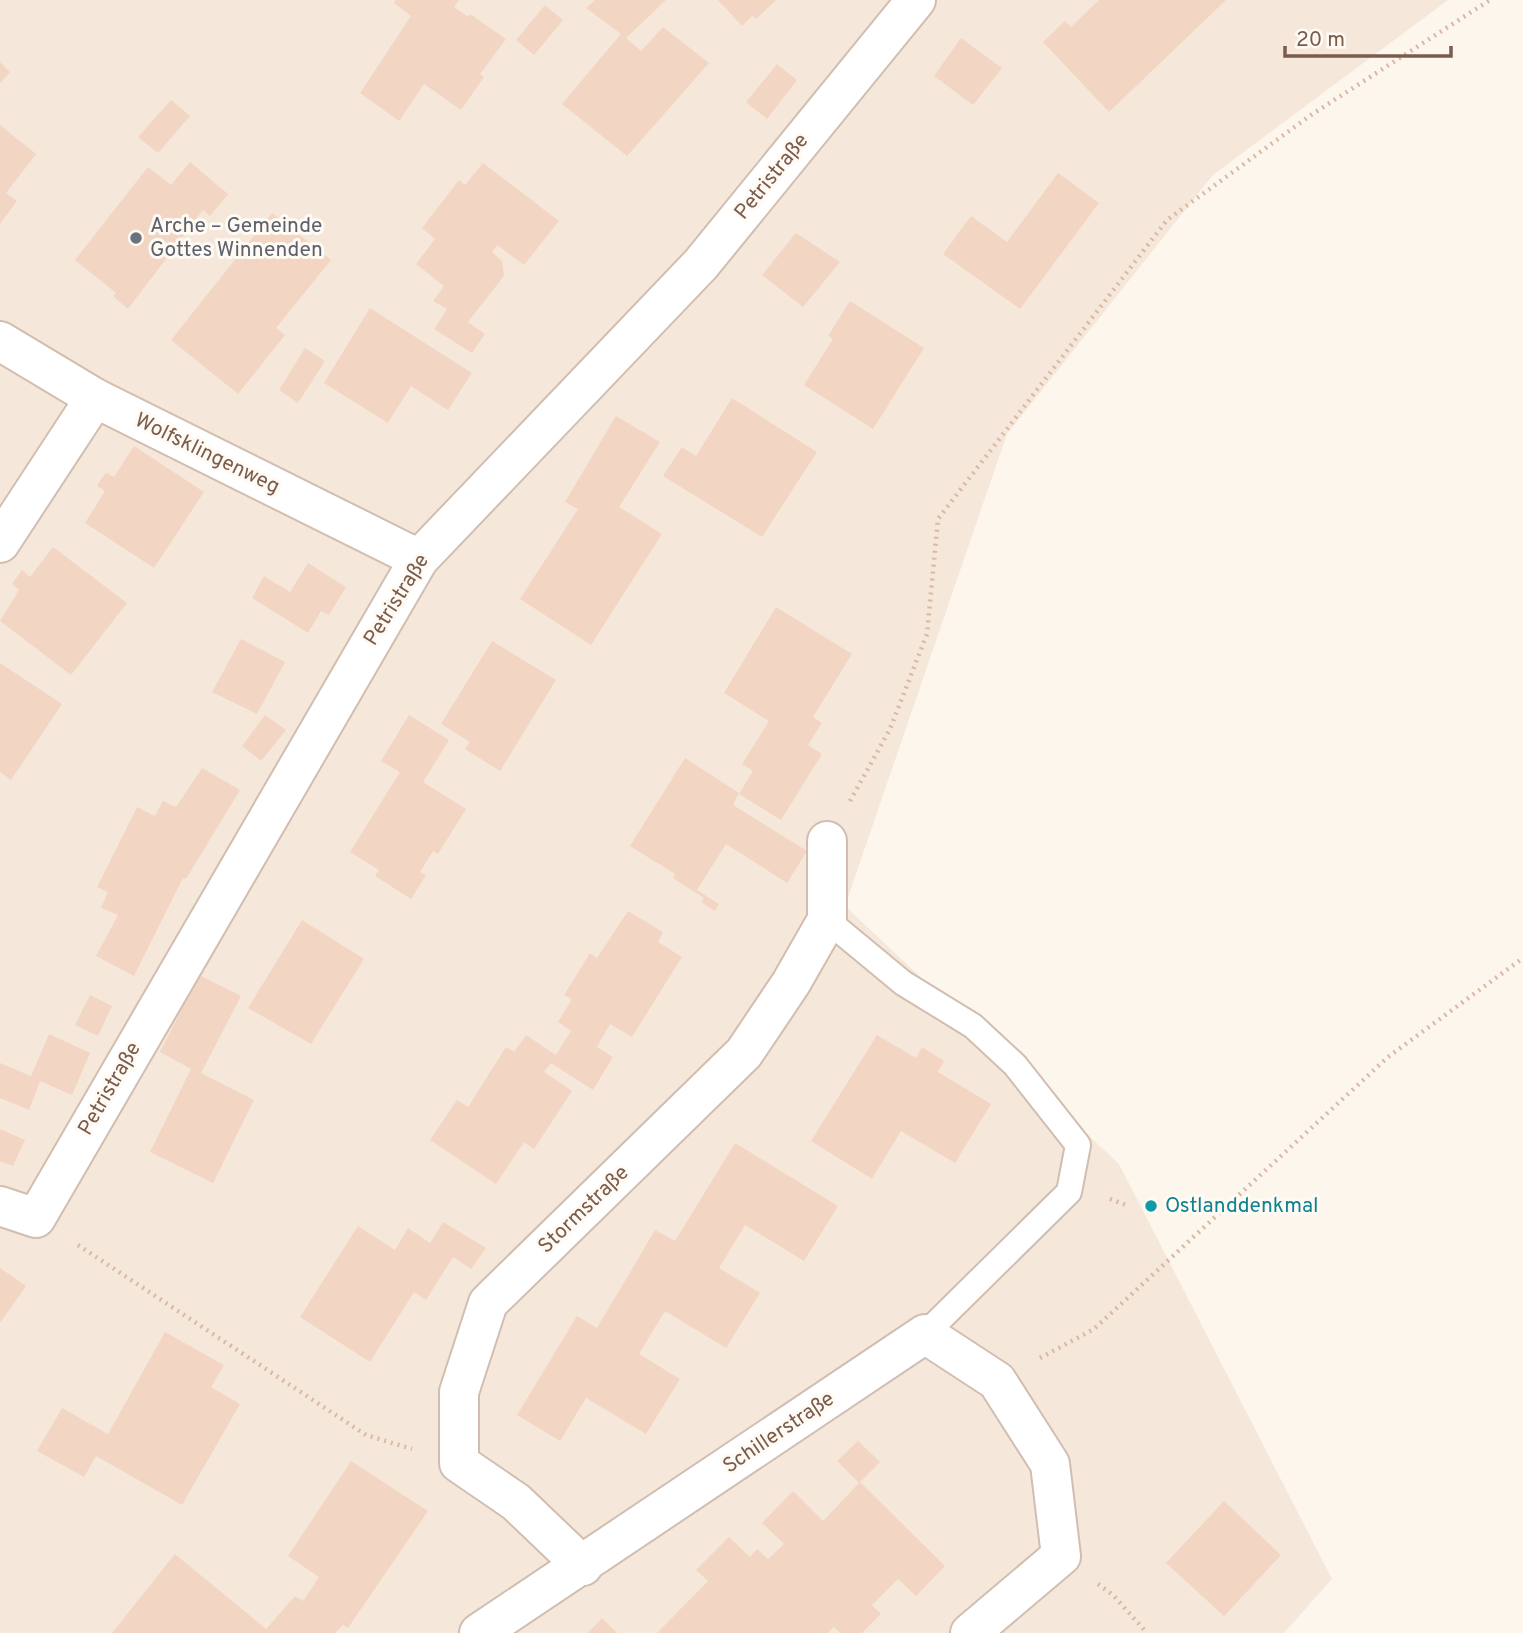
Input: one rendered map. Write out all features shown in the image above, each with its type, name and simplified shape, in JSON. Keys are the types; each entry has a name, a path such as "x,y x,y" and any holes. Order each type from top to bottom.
{"street":[{"name":"Petristraße","path":"36,1218 419,559 701,264 916,0"},
{"name":"Wolfsklingenweg","path":"0,341 95,398 419,559"},
{"path":"0,544 95,398"},
{"name":"Stormstraße","path":"459,1463 459,1392 488,1303 744,1053 791,983 827,920 827,841"},
{"path":"0,1206 36,1218"},
{"path":"925,1334 998,1381 1050,1464 1061,1556 970,1633"},
{"name":"Schillerstraße","path":"479,1633 583,1566 925,1334"},
{"path":"459,1463 516,1502 583,1566"}],"lane":[{"path":"827,920 903,983 973,1026 1015,1065 1078,1145 1069,1192 925,1334"}],"path":[{"path":"827,841 890,729 927,634 938,519 1167,220 1311,115 1490,0"},
{"path":"998,1381 1094,1328 1388,1058 1523,958"},
{"path":"36,1218 366,1435 459,1463"},
{"path":"1061,1556 1113,1595 1147,1633"}],"shaded area":[{"path":"0,0 1448,0 1213,175 1007,434 845,906 1119,1164 1332,1579 1284,1633 0,1633"}],"building":[{"path":"396,0 459,0 454,7 468,17 470,14 506,39 480,74 484,77 461,110 424,84 399,121 360,93 411,16 394,3"},
{"path":"595,0 666,0 626,38 641,51 663,27 709,63 627,156 562,104 621,34 586,8"},
{"path":"718,0 776,0 756,19 752,16 742,26"},
{"path":"1099,0 1226,0 1109,112 1043,42 1065,21 1071,27"},
{"path":"545,5 563,20 534,55 516,40"},
{"path":"961,38 1002,68 973,105 934,76"},
{"path":"0,62 10,72 0,83"},
{"path":"777,64 797,80 767,119 746,102"},
{"path":"171,100 190,116 158,153 138,137"},
{"path":"0,125 36,154 6,193 17,201 0,224"},
{"name":"Arche – Gemeinde Gottes Winnenden","path":"190,162 228,194 210,216 203,210 128,309 113,296 116,293 75,260 148,167 171,185"},
{"path":"483,163 559,221 524,265 497,245 492,252 502,261 504,276 468,322 485,334 472,353 434,329 447,309 433,301 444,286 416,264 435,239 422,228 459,180 465,185"},
{"path":"1058,173 1099,203 1020,309 943,254 971,216 1007,242"},
{"path":"272,213 331,260 276,328 285,335 238,394 171,340"},
{"path":"796,233 840,262 803,307 762,275"},
{"path":"850,301 924,348 873,429 804,385 833,339 828,336"},
{"path":"370,308 472,373 448,410 411,386 388,423 324,383"},
{"path":"305,348 325,361 298,403 279,390"},
{"path":"732,398 817,452 762,537 663,476 682,447 696,456"},
{"path":"616,416 660,442 619,507 662,534 591,645 520,599 578,509 565,502"},
{"path":"134,446 204,492 154,568 85,523 105,491 97,486 101,479 106,473 114,477"},
{"path":"53,547 127,603 71,675 0,621 19,590 12,584 22,570 30,577"},
{"path":"308,563 346,587 329,615 321,611 308,633 252,598 264,576 290,592"},
{"path":"776,607 852,654 813,717 822,723 808,745 822,754 781,820 739,794 753,771 742,764 769,721 724,693"},
{"path":"241,639 285,662 257,714 212,692"},
{"path":"492,641 556,680 500,771 465,749 470,742 441,724"},
{"path":"0,663 62,704 11,780 0,772"},
{"path":"265,715 286,730 261,761 242,746"},
{"path":"409,715 449,740 423,782 466,809 438,854 433,851 420,872 426,875 411,899 375,876 379,870 350,852 400,772 381,761"},
{"path":"685,758 739,793 733,805 807,851 787,883 726,844 697,890 719,904 715,911 701,902 704,898 673,878 675,874 630,846"},
{"path":"202,768 240,790 186,879 183,878 134,976 96,956 118,915 101,908 108,892 97,887 137,807 155,816 163,801 176,807"},
{"path":"628,911 663,932 658,942 682,957 632,1037 610,1024 597,1047 613,1057 593,1090 551,1063 544,1072 572,1091 534,1149 524,1142 496,1184 430,1140 457,1100 468,1107 506,1047 514,1052 526,1035 556,1055 571,1031 558,1022 572,999 564,995 590,953 597,958"},
{"path":"302,920 364,959 311,1044 248,1008"},
{"path":"199,975 241,996 201,1073 254,1100 213,1183 150,1152 191,1069 160,1052"},
{"path":"90,995 112,1006 98,1036 75,1025"},
{"path":"49,1034 90,1053 72,1095 40,1081 29,1110 0,1098 0,1063 31,1076"},
{"path":"877,1035 916,1058 922,1047 944,1061 938,1072 991,1104 955,1163 901,1131 872,1179 811,1141"},
{"path":"0,1129 25,1140 13,1166 0,1161"},
{"path":"735,1143 838,1206 804,1261 745,1225 719,1268 760,1293 726,1348 665,1311 639,1354 680,1379 646,1434 586,1398 560,1441 517,1415 577,1316 597,1328 655,1230 675,1241"},
{"path":"443,1222 486,1248 471,1269 453,1257 426,1300 414,1292 370,1362 300,1317 358,1226 395,1250 408,1228 430,1243"},
{"path":"0,1268 26,1286 0,1323"},
{"path":"165,1332 224,1365 211,1387 240,1404 182,1505 96,1456 84,1477 37,1451 62,1408 108,1434"},
{"path":"858,1441 880,1462 859,1483 837,1461"},
{"path":"351,1461 428,1511 348,1628 343,1625 335,1633 112,1633 175,1554 266,1629 295,1596 303,1601 319,1577 288,1556"},
{"path":"860,1482 945,1566 916,1596 898,1579 872,1605 881,1614 862,1633 840,1633 834,1627 828,1633 657,1633 708,1581 696,1570 729,1537 750,1557 757,1549 768,1559 784,1544 762,1523 793,1491 823,1521"},
{"path":"1224,1501 1281,1555 1224,1616 1166,1563"},
{"path":"602,1618 617,1633 588,1633"}],"place":[{"name":"Arche – Gemeinde Gottes Winnenden","path":"136,238"},
{"name":"Ostlanddenkmal","path":"1151,1206"}]}
